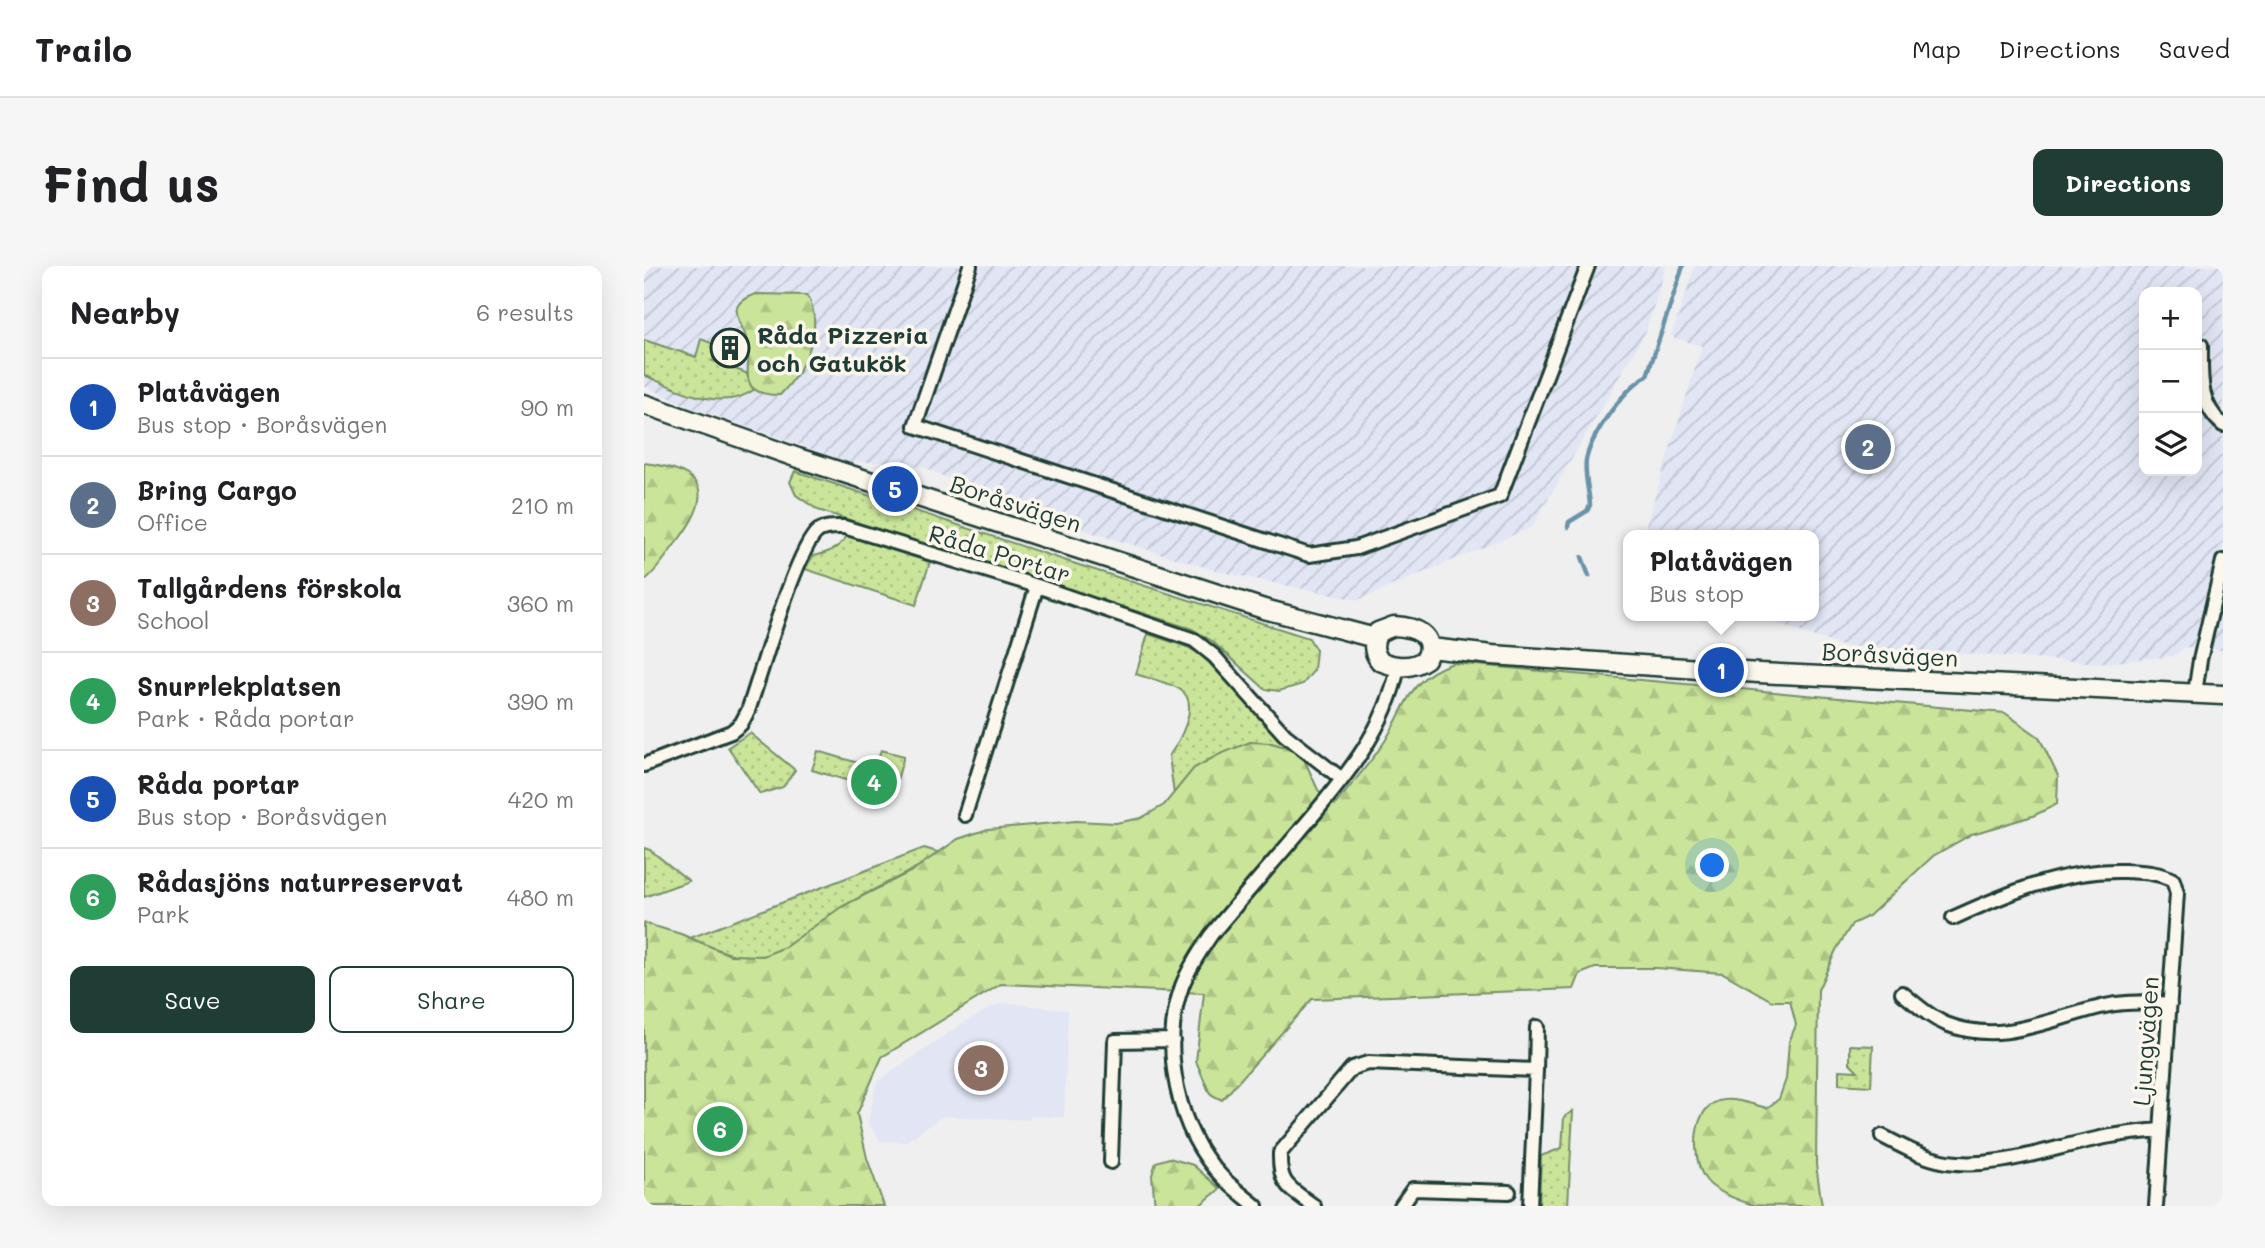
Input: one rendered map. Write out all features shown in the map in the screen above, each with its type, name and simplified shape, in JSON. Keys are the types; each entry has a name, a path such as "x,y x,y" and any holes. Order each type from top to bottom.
{"street":[{"path":"970,266 915,426 1309,555 1356,548 1500,496 1588,266"},
{"path":"2200,350 2201,388 2209,409 2223,425"},
{"name":"Boråsvägen","path":"644,404 787,454 1264,609 1375,638"},
{"name":"Råda Portar","path":"644,765 731,732 741,724 748,712 794,571 807,545 817,532 828,527 844,527 1037,586 1194,640 1214,656 1285,735 1342,779"},
{"path":"2195,693 2223,561"},
{"name":"Råda Portar","path":"965,814 1037,586"},
{"path":"1403,627 1424,634 1430,648 1426,659 1421,663 1398,667 1380,661 1375,655 1375,638 1378,632 1385,628 1403,627"},
{"name":"Boråsvägen","path":"1430,648 1492,655 1759,673 2223,695"},
{"path":"1256,1206 1223,1177 1198,1144 1179,1100 1173,1070 1173,1040 1182,987 1211,935 1367,746 1386,709 1398,667"},
{"name":"Ljungvägen","path":"1953,918 2016,891 2065,876 2116,871 2162,874 2173,880 2177,892 2156,1206"},
{"path":"1902,993 1946,1024 1994,1033 2017,1031 2120,1003 2170,1004"},
{"path":"1531,1206 1537,1027"},
{"path":"1111,1162 1115,1041 1173,1040"},
{"path":"1314,1206 1284,1183 1279,1170 1280,1153 1352,1068 1368,1063 1536,1070"},
{"path":"1882,1136 1918,1154 1970,1164 2005,1161 2129,1132 2160,1130"},
{"path":"1401,1206 1413,1189 1509,1192"}],"shaded area":[{"path":"644,266 1666,266 1646,331 1532,527 1358,600 1221,572 1084,530 976,492 926,468 894,462 849,462 691,407 644,386"},
{"path":"1695,266 2223,266 2223,650 2185,647 2173,656 2103,663 1842,646 1769,621 1819,621 1819,530 1645,530 1702,346 1671,337"},
{"path":"1006,1003 1068,1010 1064,1117 1030,1116 1029,1120 943,1116 905,1142 881,1141 868,1123 877,1082 960,1025 992,1007"}],"green space":[{"path":"756,294 807,295 812,308 814,321 810,348 797,374 780,395 756,390 750,385 748,378 747,341 737,308 746,298"},
{"path":"701,339 716,345 713,361 746,373 755,389 742,396 714,399 685,392 644,375 644,340 696,357"},
{"path":"644,463 665,466 692,479 698,488 699,498 688,526 644,581"},
{"path":"795,471 1309,638 1316,650 1314,670 1303,684 1279,691 1265,689 1212,641 1192,629 818,510 796,495 790,482"},
{"path":"847,536 930,562 916,605 805,569 813,556 832,550"},
{"path":"1148,634 1187,647 1203,656 1289,748 1271,743 1182,786 1174,795 1169,756 1186,723 1189,705 1187,697 1177,688 1136,674"},
{"path":"1453,663 2005,713 2039,737 2058,776 2057,804 2033,816 1972,834 1933,856 1869,916 1852,924 1836,950 1818,990 1816,1165 1822,1206 1753,1205 1741,1201 1710,1184 1697,1159 1700,1121 1713,1103 1734,1100 1767,1108 1779,1099 1786,1079 1789,1042 1796,1025 1790,1001 1772,1001 1723,973 1656,968 1595,968 1580,974 1574,989 1312,999 1222,1100 1210,1094 1196,1061 1204,993 1001,984 882,1057 857,1114 867,1158 884,1206 644,1206 644,923 681,934 730,955 763,956 785,947 841,907 912,871 958,839 988,829 1076,821 1116,823 1141,818 1164,805 1194,768 1250,742 1271,743 1289,748 1304,759 1318,790 1335,805 1385,741 1418,685 1438,669"},
{"path":"750,733 795,770 783,787 760,794 728,747"},
{"path":"881,750 904,756 893,794 812,770 818,751 875,768"},
{"path":"644,848 650,850 689,881 644,897"},
{"path":"924,848 941,853 841,908 773,953 753,957 734,955 690,938"},
{"path":"1850,1045 1873,1046 1871,1086 1839,1084 1839,1070 1858,1071 1850,1063"},
{"path":"1573,1111 1568,1206 1539,1206 1541,1156 1562,1148 1564,1117"},
{"path":"1169,1158 1193,1165 1220,1189 1199,1206 1155,1206 1152,1175 1156,1162"}],"waterway":[{"path":"1568,527 1569,522 1587,511 1590,505 1586,460 1594,438 1619,401 1647,376 1683,266"},
{"path":"1582,557 1589,576"}],"place":[{"name":"Råda Pizzeria och Gatukök","path":"730,348"},
{"name":"Bring Cargo","path":"1868,447"},
{"name":"Råda portar","path":"895,489"},
{"name":"Platåvägen","path":"1721,670"},
{"name":"Snurrlekplatsen","path":"874,782"},
{"name":"Tallgårdens förskola","path":"981,1068"},
{"name":"Rådasjöns naturreservat","path":"720,1129"}]}
